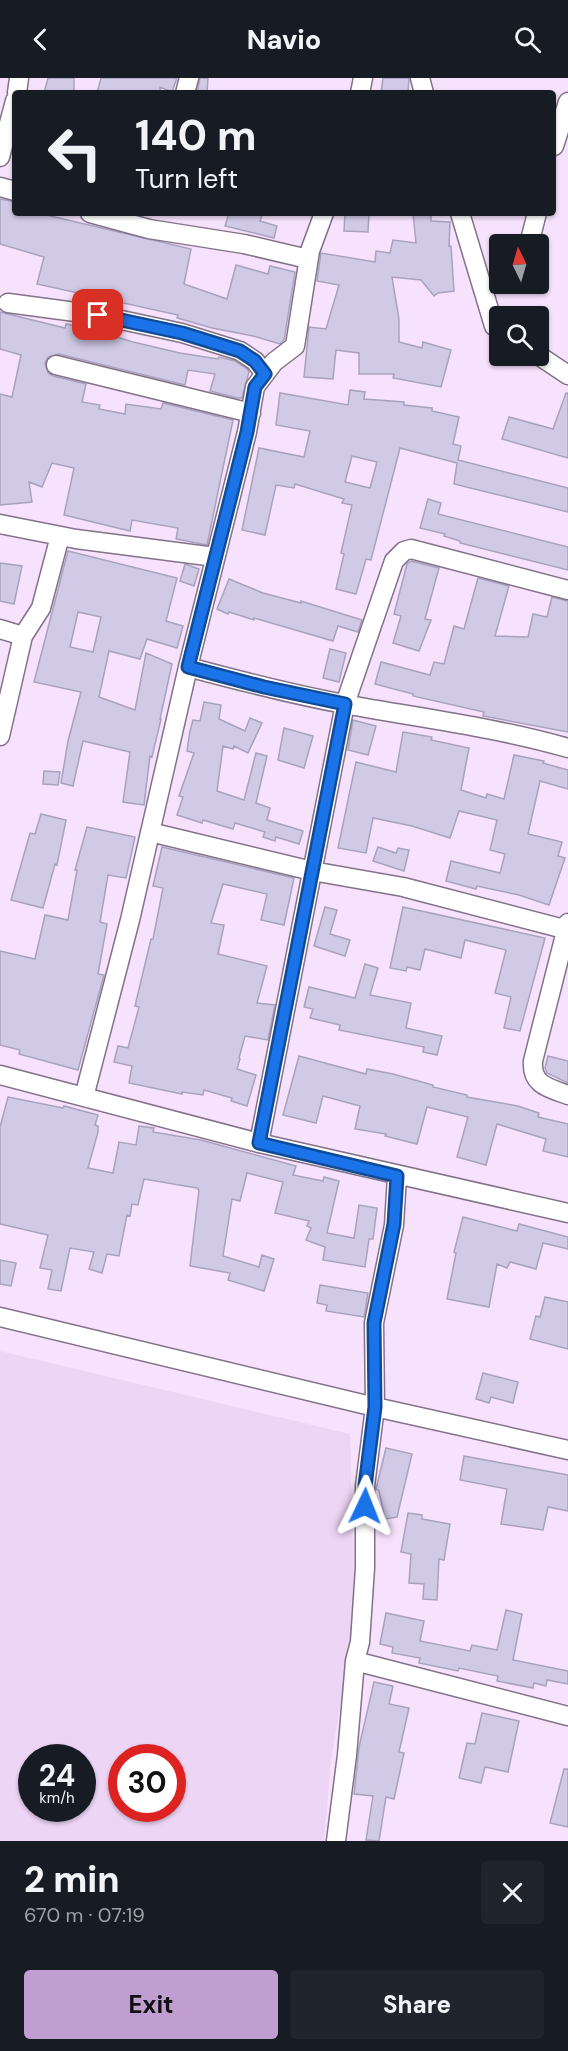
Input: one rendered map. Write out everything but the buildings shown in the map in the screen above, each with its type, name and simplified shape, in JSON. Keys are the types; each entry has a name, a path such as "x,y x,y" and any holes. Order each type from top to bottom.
{"street":[{"path":"556,140 568,102"},
{"path":"0,157 12,112"},
{"path":"113,216 151,221 308,259"},
{"path":"84,1097 130,920 255,387 274,362 295,346 308,259 323,216"},
{"path":"461,216 489,309"},
{"path":"532,234 536,216"},
{"path":"8,303 98,315 182,333 240,351 255,361 265,374"},
{"path":"549,362 568,375"},
{"path":"56,365 250,413"},
{"path":"0,524 60,536 215,557"},
{"path":"0,736 23,636 41,608 60,536"},
{"path":"259,1143 345,704 394,561 404,551 411,549 568,590"},
{"path":"0,629 23,636"},
{"path":"188,667 264,687 345,704 447,721 568,748"},
{"path":"150,832 312,871 403,887 568,927 532,1071 535,1078 546,1087 568,1095"},
{"path":"0,1076 259,1143 568,1213"},
{"path":"336,1841 347,1755 355,1661 360,1642 365,1568 365,1486 375,1407 374,1323 394,1224 397,1176"},
{"path":"0,1317 375,1407 568,1450"},
{"path":"355,1661 568,1716"}],"shaded area":[{"path":"0,1351 350,1434 355,1619 331,1760 324,1841 0,1841"}],"route":[{"path":"98,315 182,333 240,351 255,361 265,374 255,387 247,432 188,667 264,687 345,704 259,1143 397,1176 394,1224 374,1323 375,1407 365,1486 365,1506"}]}
